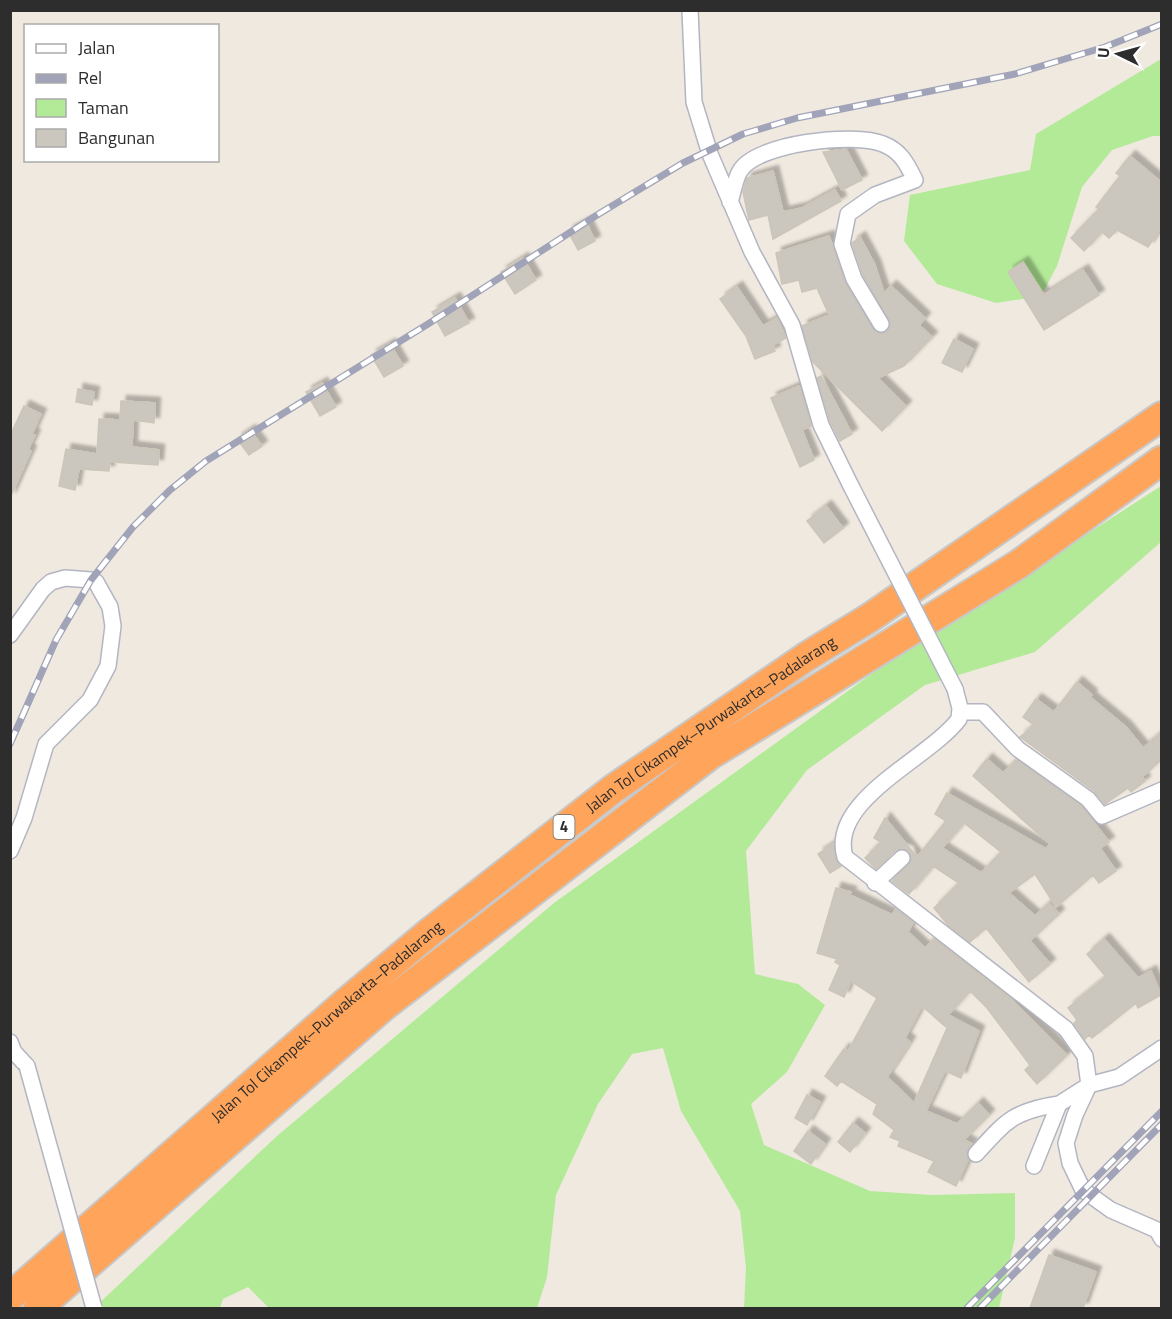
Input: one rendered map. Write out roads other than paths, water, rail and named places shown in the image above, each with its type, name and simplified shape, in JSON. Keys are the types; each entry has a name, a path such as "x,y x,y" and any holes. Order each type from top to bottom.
{"highway":[{"name":"Jalan Tol Cikampek–Purwakarta–Padalarang","path":"10,1297 344,1004 430,932 613,789 871,616 1161,416"},
{"name":"Jalan Tol Cikampek–Purwakarta–Padalarang","path":"38,1308 384,1006 691,769 1019,564 1161,460"}],"street":[{"path":"690,10 694,102 710,154 752,252 792,326 821,425 955,689 961,712 948,731 866,799 847,820 842,842 845,857 874,883 1066,1029 1084,1056 1089,1085 1074,1115 1066,1143 1070,1163 1083,1190 1111,1210 1157,1230 1161,1239"},
{"path":"730,202 740,171 754,158 778,149 842,138 882,143 904,157 915,180 876,195 848,214 842,244 854,279 881,324"},
{"path":"10,635 43,589 51,582 65,578 96,582 110,607 113,626 108,666 90,700 46,744 24,818 10,851"},
{"path":"961,712 983,712 1018,749 1088,799 1102,816 1161,790"},
{"path":"874,883 902,858"},
{"path":"976,1154 1004,1123 1017,1114 1034,1108 1059,1104 1089,1085 1119,1077 1161,1048"},
{"path":"12,1050 27,1065 94,1308"},
{"path":"1034,1166 1059,1104"}],"railway":[{"path":"10,744 56,640 91,580 133,527 170,490 206,461 428,324 597,215 683,163 743,134 797,118 1015,74 1105,47 1162,24"},
{"path":"967,1308 1162,1111"},
{"path":"980,1308 1162,1124"}]}
